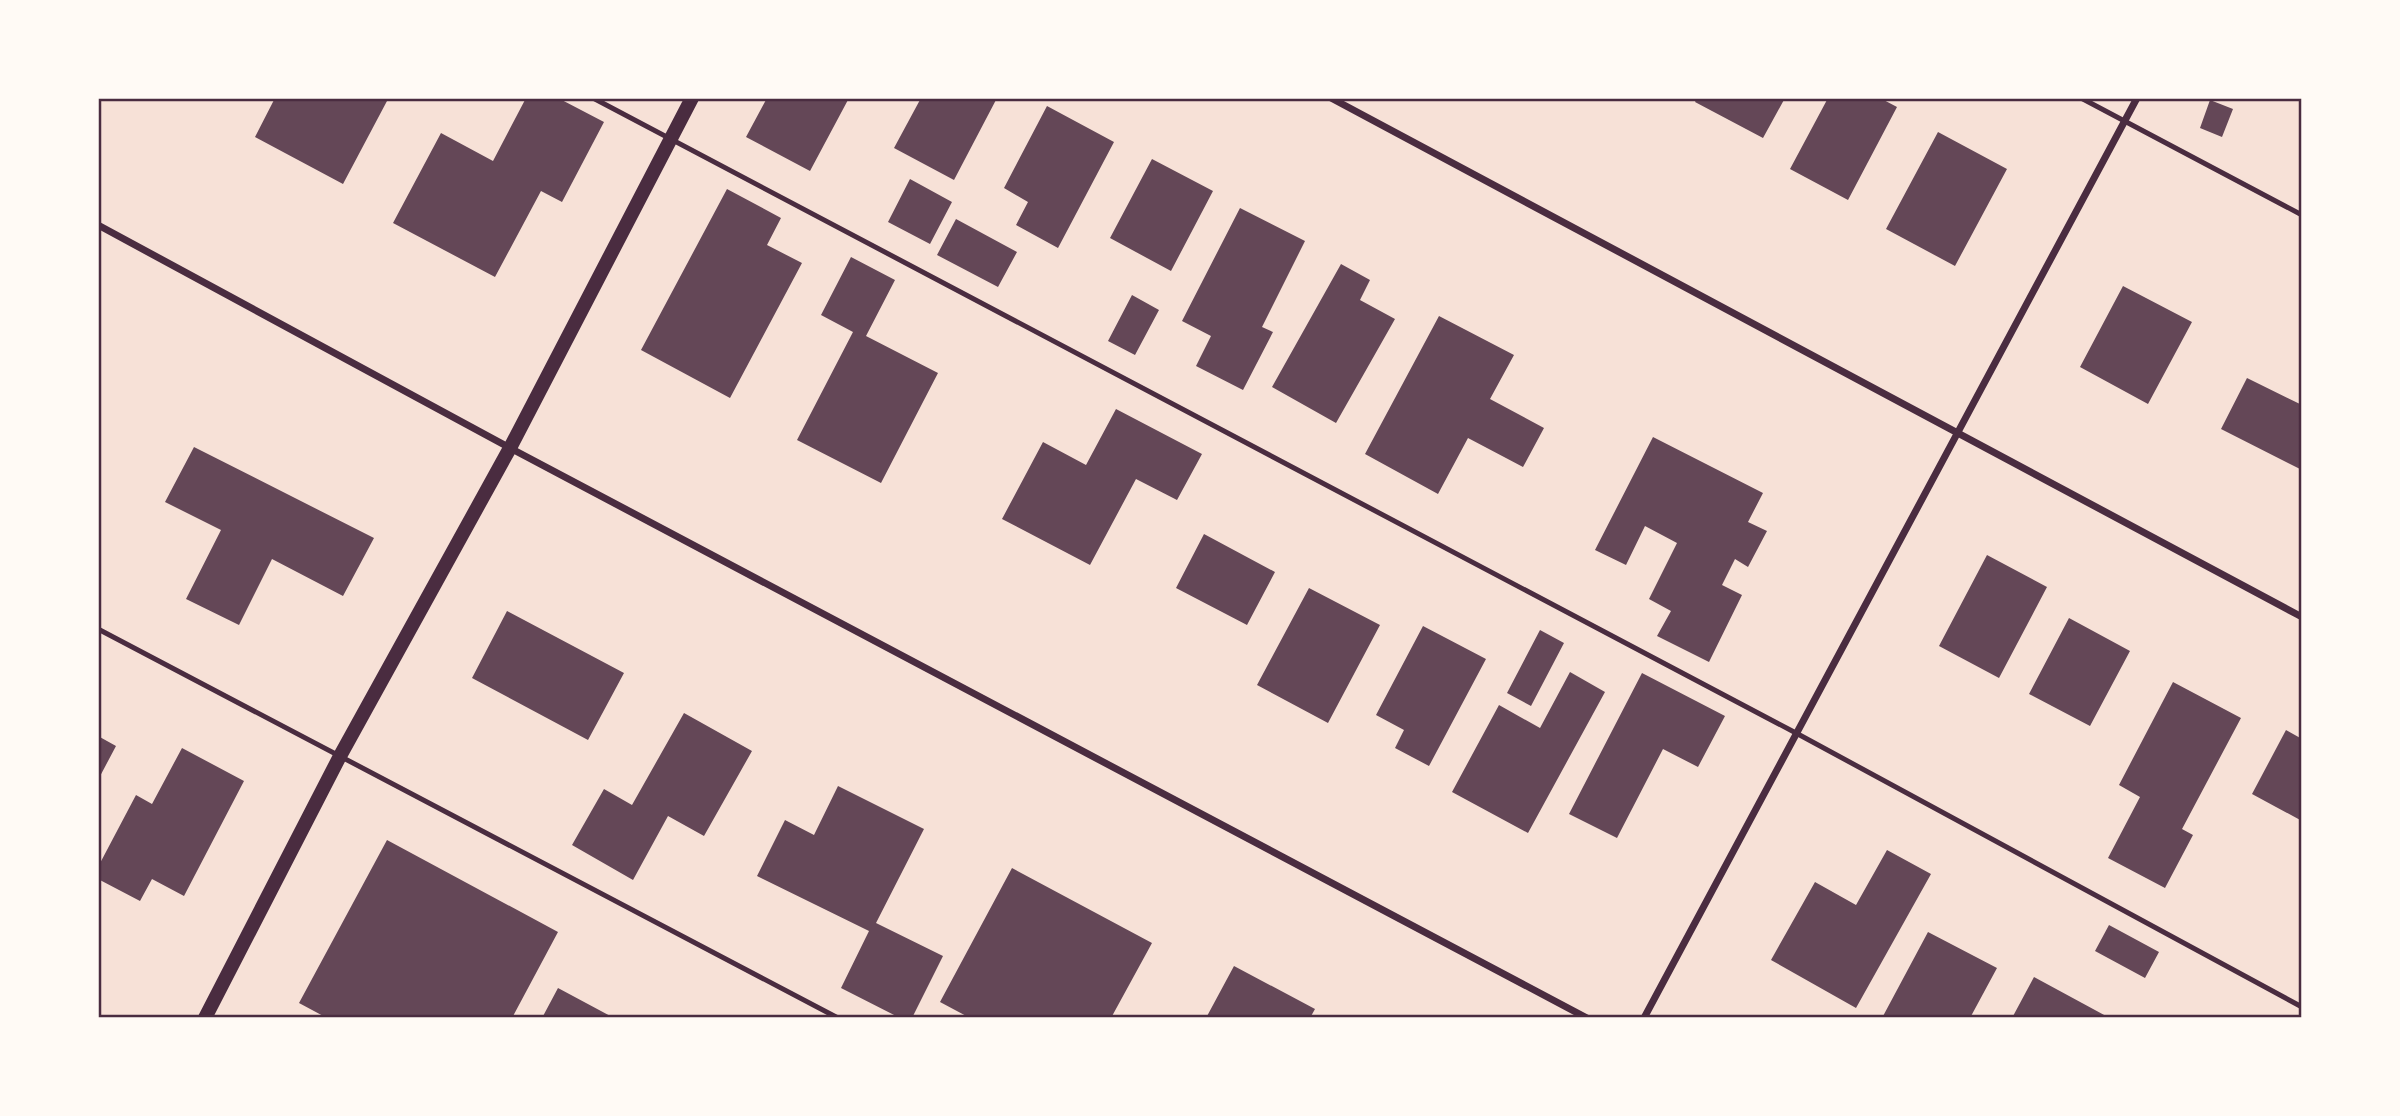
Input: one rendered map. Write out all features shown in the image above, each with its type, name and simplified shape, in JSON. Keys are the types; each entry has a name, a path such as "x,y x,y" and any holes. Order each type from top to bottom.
{"main road":[{"path":"205,1018 340,756 510,448 692,98"}],"street":[{"path":"1331,98 1956,435 2302,617"},
{"path":"1644,1018 2137,98"},
{"path":"98,225 510,448 1587,1018"}],"lane":[{"path":"593,98 1796,733 2302,1007"},
{"path":"2081,98 2302,215"},
{"path":"98,629 838,1018"}],"building":[{"path":"275,98 380,98 387,101 343,184 255,137"},
{"path":"526,98 558,98 604,122 562,202 541,191 495,277 393,223 441,133 493,161"},
{"path":"767,98 849,98 810,171 746,137"},
{"path":"921,98 997,98 954,180 894,148"},
{"path":"1697,98 1785,98 1763,138 1695,102"},
{"path":"1828,98 1880,98 1897,107 1848,200 1790,169"},
{"path":"2210,100 2233,109 2222,137 2200,128"},
{"path":"1047,106 1114,142 1058,248 1016,225 1028,202 1004,188"},
{"path":"1938,132 2007,169 1955,266 1886,229"},
{"path":"1152,159 1213,191 1171,271 1110,238"},
{"path":"910,179 952,202 930,244 888,222"},
{"path":"727,189 781,218 767,245 802,263 730,398 641,350"},
{"path":"1240,208 1305,241 1262,327 1273,332 1243,390 1196,366 1211,336 1182,321"},
{"path":"956,219 1017,252 998,287 937,255"},
{"path":"851,257 895,280 866,336 938,373 881,483 797,440 853,332 821,315"},
{"path":"1341,264 1370,280 1360,300 1395,319 1336,423 1272,387"},
{"path":"2123,286 2192,322 2148,404 2080,367"},
{"path":"1132,295 1159,310 1135,355 1108,341"},
{"path":"1439,316 1514,355 1490,399 1544,428 1523,467 1468,438 1438,494 1365,454"},
{"path":"2247,378 2302,405 2302,470 2221,429"},
{"path":"1116,409 1202,454 1177,500 1136,479 1090,565 1002,519 1043,442 1086,465"},
{"path":"1653,437 1763,493 1748,522 1767,531 1748,567 1735,559 1722,585 1742,595 1709,662 1657,636 1671,611 1649,599 1677,543 1645,526 1626,565 1595,550"},
{"path":"194,447 374,538 343,596 272,559 239,625 186,599 221,530 165,502"},
{"path":"1204,534 1275,572 1247,625 1176,588"},
{"path":"1987,555 2047,587 1999,678 1939,646"},
{"path":"1309,588 1380,625 1328,723 1257,685"},
{"path":"507,611 624,673 588,740 472,678"},
{"path":"2069,618 2130,651 2090,726 2029,694"},
{"path":"1423,626 1486,659 1429,766 1395,748 1404,730 1376,715"},
{"path":"1540,630 1564,643 1531,706 1507,693"},
{"path":"1570,672 1605,692 1528,833 1452,792 1499,705 1540,728"},
{"path":"1642,673 1725,716 1698,767 1663,749 1617,838 1569,814"},
{"path":"2173,682 2241,718 2182,829 2193,835 2165,888 2108,858 2140,797 2119,785"},
{"path":"684,713 752,751 704,836 668,816 633,880 572,845 604,789 632,805"},
{"path":"2286,730 2302,739 2302,821 2252,794"},
{"path":"98,736 116,746 98,780"},
{"path":"182,748 244,781 184,896 152,879 140,901 98,879 98,867 136,795 152,804"},
{"path":"838,786 924,829 876,923 943,956 912,1018 900,1018 841,988 869,931 757,876 785,820 814,835"},
{"path":"387,840 558,932 512,1018 327,1018 299,1003"},
{"path":"1887,850 1931,874 1856,1008 1771,960 1815,882 1856,905"},
{"path":"1012,868 1152,943 1111,1018 970,1018 940,1002"},
{"path":"2109,925 2159,952 2145,978 2095,951"},
{"path":"1928,932 1997,968 1970,1018 1882,1018"},
{"path":"1234,966 1315,1009 1310,1018 1206,1018"},
{"path":"2034,977 2106,1016 2105,1018 2012,1018"},
{"path":"558,988 614,1018 542,1018"}]}
